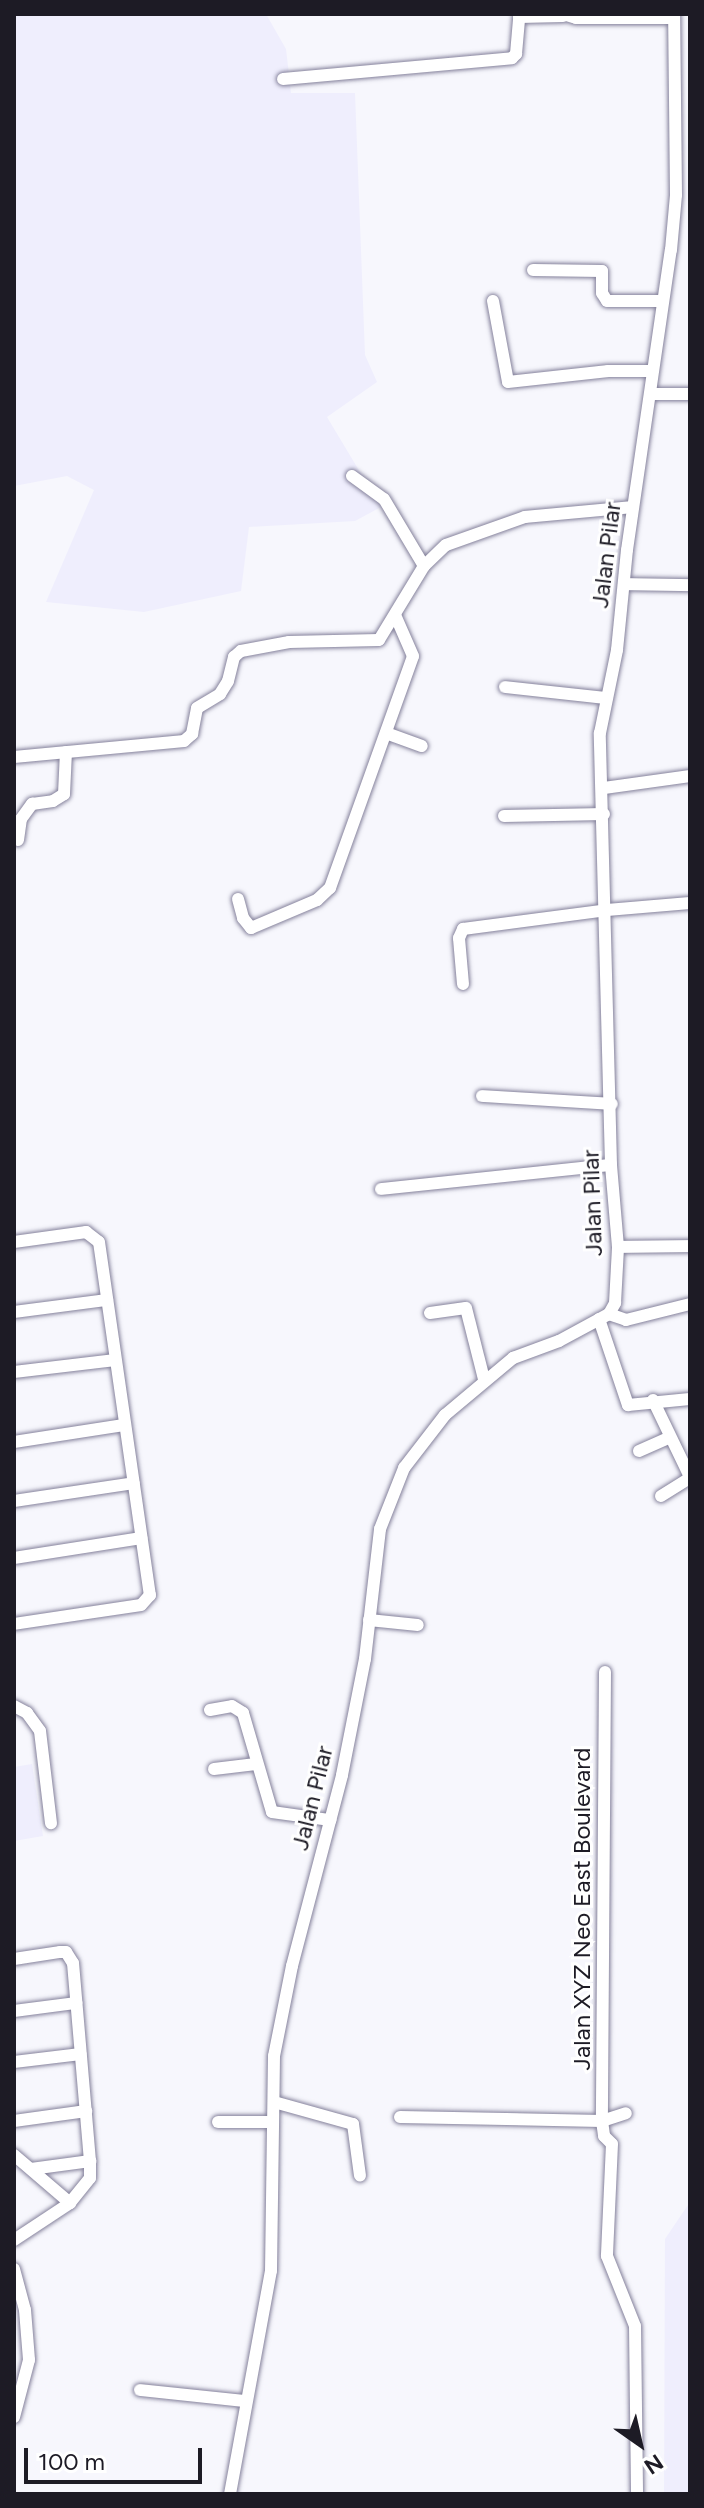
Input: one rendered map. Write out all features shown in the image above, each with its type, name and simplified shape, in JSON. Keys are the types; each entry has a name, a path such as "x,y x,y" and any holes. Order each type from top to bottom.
{"street":[{"path":"283,79 512,58 516,54 519,17 674,16"},
{"name":"Jalan Pilar","path":"230,2494 271,2271 274,2056 365,1659 380,1529 404,1468 445,1415 484,1379 513,1358 559,1341 604,1316 615,1303 618,1247 611,1165 604,788 600,733 617,650 633,507 651,394 676,195 674,16"},
{"path":"533,270 602,271 602,293 607,301 663,301"},
{"path":"493,301 508,382 608,371 652,371"},
{"path":"651,394 690,394"},
{"path":"352,476 384,499 424,566"},
{"path":"14,757 184,741 192,734 197,708 220,694 228,681 234,657 241,651 289,642 371,643 385,635 424,566 446,545 525,517 633,507"},
{"path":"624,584 690,585"},
{"path":"238,899 243,918 251,928 325,895 413,656 396,617"},
{"path":"505,687 606,698"},
{"path":"386,733 422,746"},
{"path":"18,840 21,819 32,804 53,801 64,794 66,752"},
{"path":"604,788 690,776"},
{"path":"504,816 604,814"},
{"path":"463,984 459,938 463,929 607,910 690,903"},
{"path":"482,1096 612,1104"},
{"path":"381,1189 611,1165"},
{"path":"14,1242 86,1232 94,1235 99,1242 150,1595 141,1605 14,1624"},
{"path":"618,1247 690,1246"},
{"path":"14,1312 107,1300"},
{"path":"690,1304 626,1320 604,1316 628,1405 653,1400 690,1399"},
{"path":"430,1313 466,1308 484,1379"},
{"path":"14,1372 115,1360"},
{"path":"653,1400 690,1477 661,1496"},
{"path":"14,1442 124,1425"},
{"path":"639,1451 670,1437"},
{"path":"14,1501 134,1483"},
{"path":"14,1558 141,1538"},
{"path":"369,1620 418,1625"},
{"name":"Jalan XYZ Neo East Boulevard","path":"605,1672 602,2121 604,2136 612,2144 607,2256 635,2326 637,2494"},
{"path":"14,1706 27,1713 40,1731 51,1823"},
{"path":"210,1710 232,1706 243,1713 272,1812 330,1820"},
{"path":"214,1769 256,1764"},
{"path":"14,1959 66,1952 73,1963 90,2161 90,2178 70,2203 14,2240"},
{"path":"14,2011 76,2003"},
{"path":"14,2062 81,2054"},
{"path":"274,2102 353,2124 360,2176"},
{"path":"14,2121 86,2111"},
{"path":"400,2117 602,2121 626,2113"},
{"path":"218,2122 273,2122"},
{"path":"14,2155 70,2203"},
{"path":"31,2169 90,2161"},
{"path":"14,2269 25,2310 29,2360 14,2417"},
{"path":"140,2390 245,2401"}],"shaded area":[{"path":"14,14 266,14 286,49 291,93 355,93 365,355 377,382 327,417 381,507 355,521 249,527 241,591 144,612 46,602 94,490 67,476 14,486"},
{"path":"32,1764 43,1836 14,1841 14,1767"},
{"path":"690,2202 690,2494 664,2494 665,2239"}]}
